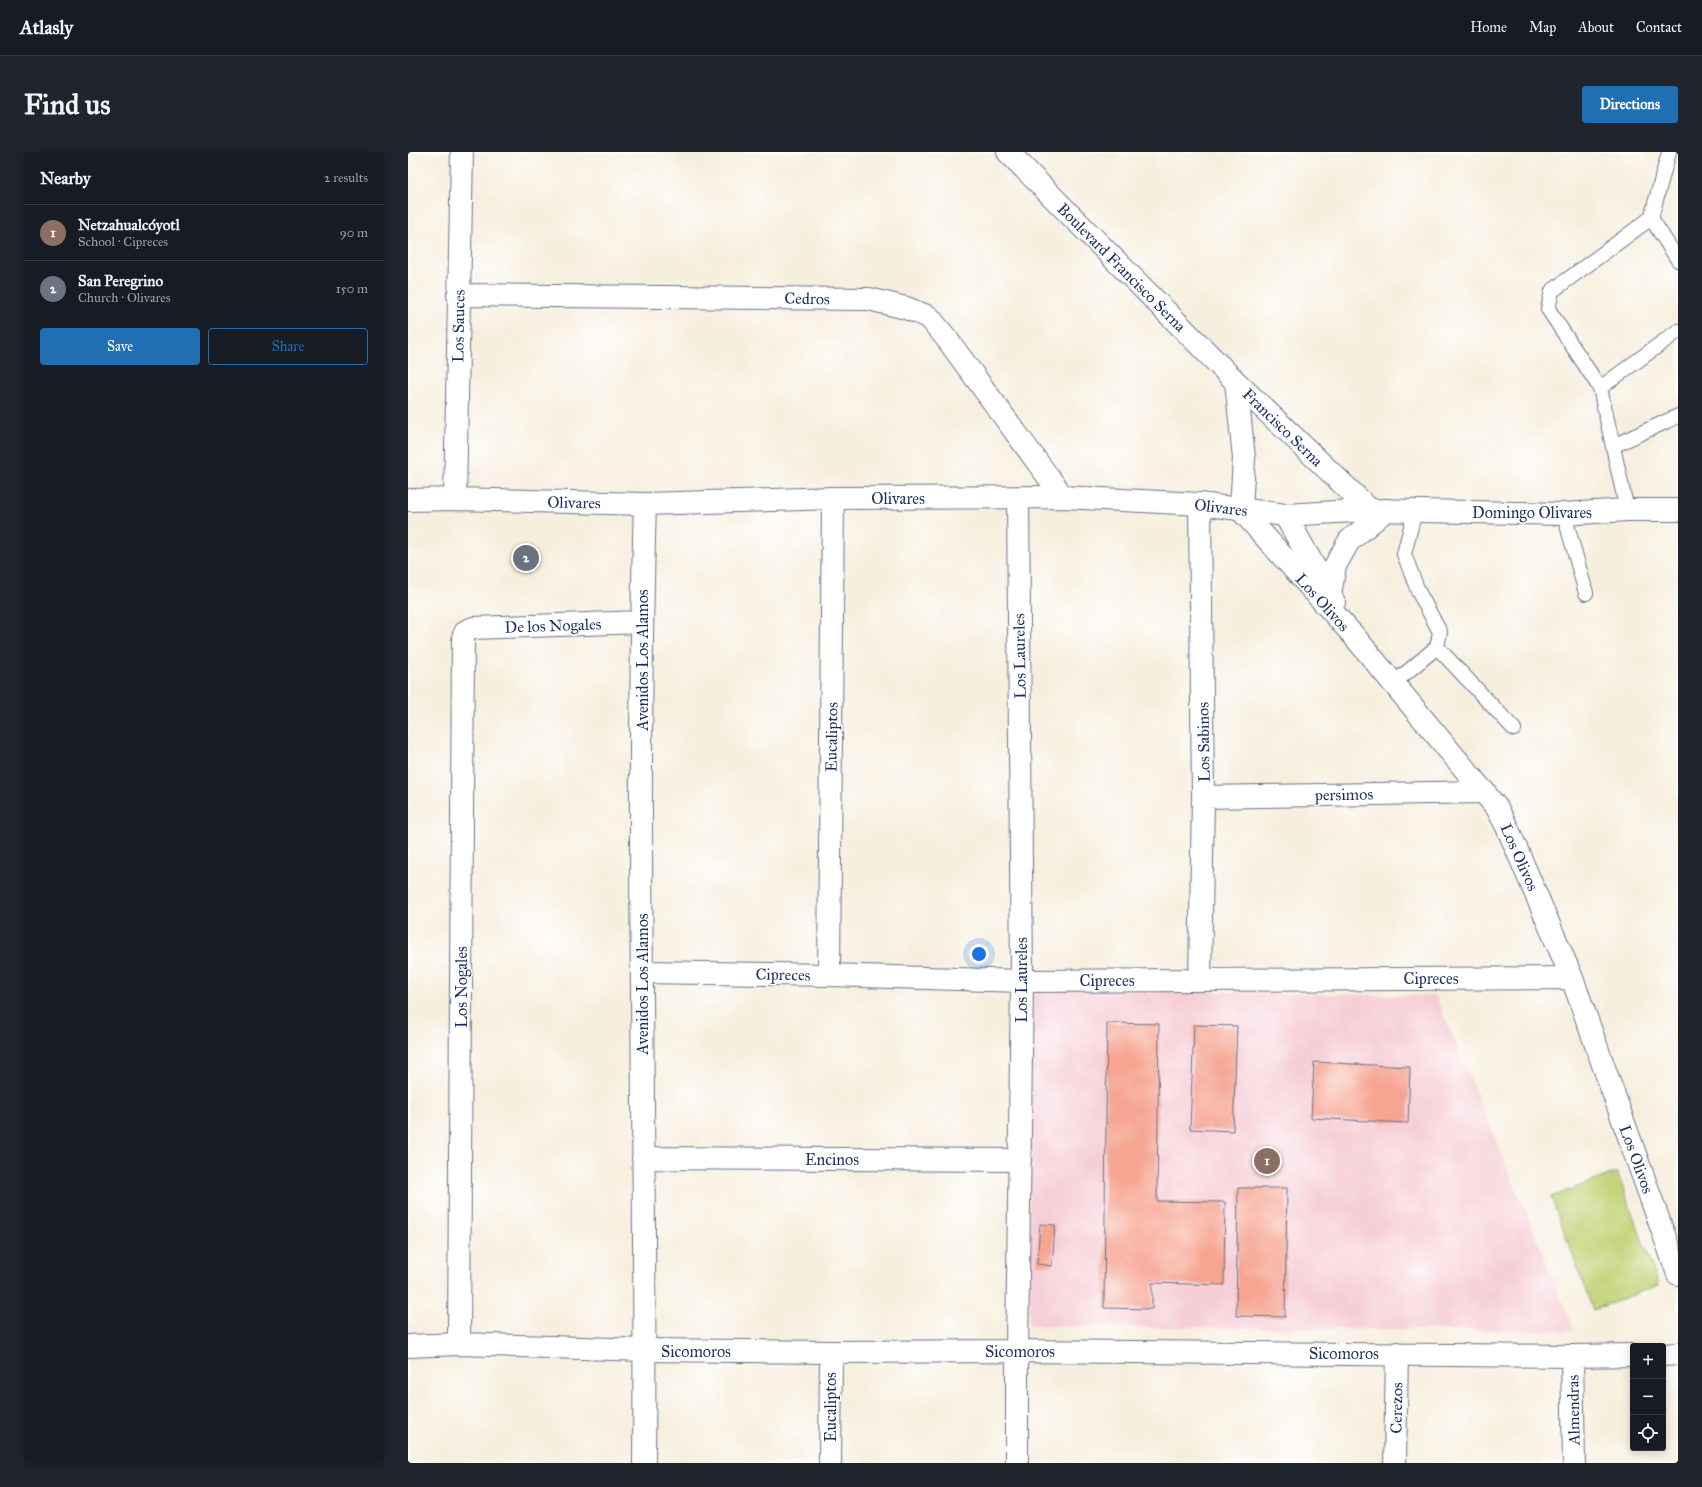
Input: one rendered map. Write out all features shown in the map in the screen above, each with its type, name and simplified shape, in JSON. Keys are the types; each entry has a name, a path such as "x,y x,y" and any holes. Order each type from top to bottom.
{"street":[{"name":"Los Sauces","path":"455,500 462,152"},
{"name":"Boulevard Francisco Serna","path":"1008,152 1236,382"},
{"name":"Cedros","path":"458,295 869,299 906,308 929,317 947,339 1063,496"},
{"name":"Francisco Serna","path":"1236,382 1378,510"},
{"name":"Francisco Serna","path":"1236,382 1244,458 1242,510"},
{"name":"Olivares","path":"408,500 645,504 834,498 1018,498 1063,496 1200,504 1285,515 1378,510"},
{"name":"Eucaliptos","path":"829,975 834,498"},
{"name":"Los Laureles","path":"1018,498 1022,981 1017,1351 1018,1463"},
{"name":"Avenidos Los Alamos","path":"644,1463 645,1350 641,622 645,504"},
{"name":"Los Sabinos","path":"1200,504 1203,797 1200,980"},
{"name":"Los Olivos","path":"1242,510 1354,636 1497,808 1507,827 1572,978 1678,1274"},
{"name":"Domingo Olivares","path":"1378,510 1564,514 1627,510 1678,510"},
{"path":"1330,595 1335,566 1348,541 1378,510"},
{"path":"1285,515 1354,636"},
{"name":"De los Nogales","path":"466,631 473,628 641,622"},
{"name":"Los Nogales","path":"459,1344 463,637 466,631"},
{"name":"persimos","path":"1203,797 1485,792"},
{"name":"Cipreces","path":"642,972 829,975 1022,981 1572,978"},
{"name":"Encinos","path":"643,1158 1020,1160"},
{"name":"Sicomoros","path":"408,1346 459,1344 645,1350 831,1352 1017,1351 1397,1353 1572,1356 1630,1355"},
{"name":"Eucaliptos","path":"830,1463 831,1352"},
{"name":"Cerezos","path":"1395,1463 1397,1353"},
{"path":"1666,1355 1678,1354"},
{"name":"Almendras","path":"1572,1356 1574,1463"}],"lane":[{"path":"1627,510 1600,388 1548,308 1552,291 1651,218 1669,152"},
{"path":"1651,218 1678,260"},
{"path":"1600,388 1678,330"},
{"path":"1613,446 1678,416"},
{"path":"1394,683 1437,646 1440,632 1418,590 1404,554 1415,511"},
{"path":"1564,514 1586,593"},
{"path":"1437,646 1514,729"}],"shaded area":[{"path":"1030,988 1436,996 1575,1331 1029,1326"}],"green space":[{"path":"1617,1172 1659,1285 1593,1310 1551,1197"}],"building":[{"path":"1107,1023 1159,1024 1157,1201 1225,1202 1224,1285 1152,1283 1152,1309 1104,1308"},
{"path":"1194,1025 1237,1026 1233,1131 1190,1129"},
{"path":"1314,1062 1410,1067 1408,1123 1311,1118"},
{"path":"1238,1188 1287,1188 1285,1317 1236,1316"},
{"path":"1040,1224 1055,1225 1052,1266 1037,1264"}],"place":[{"name":"San Peregrino","path":"526,558"},
{"name":"Netzahualcóyotl","path":"1267,1161"}]}
